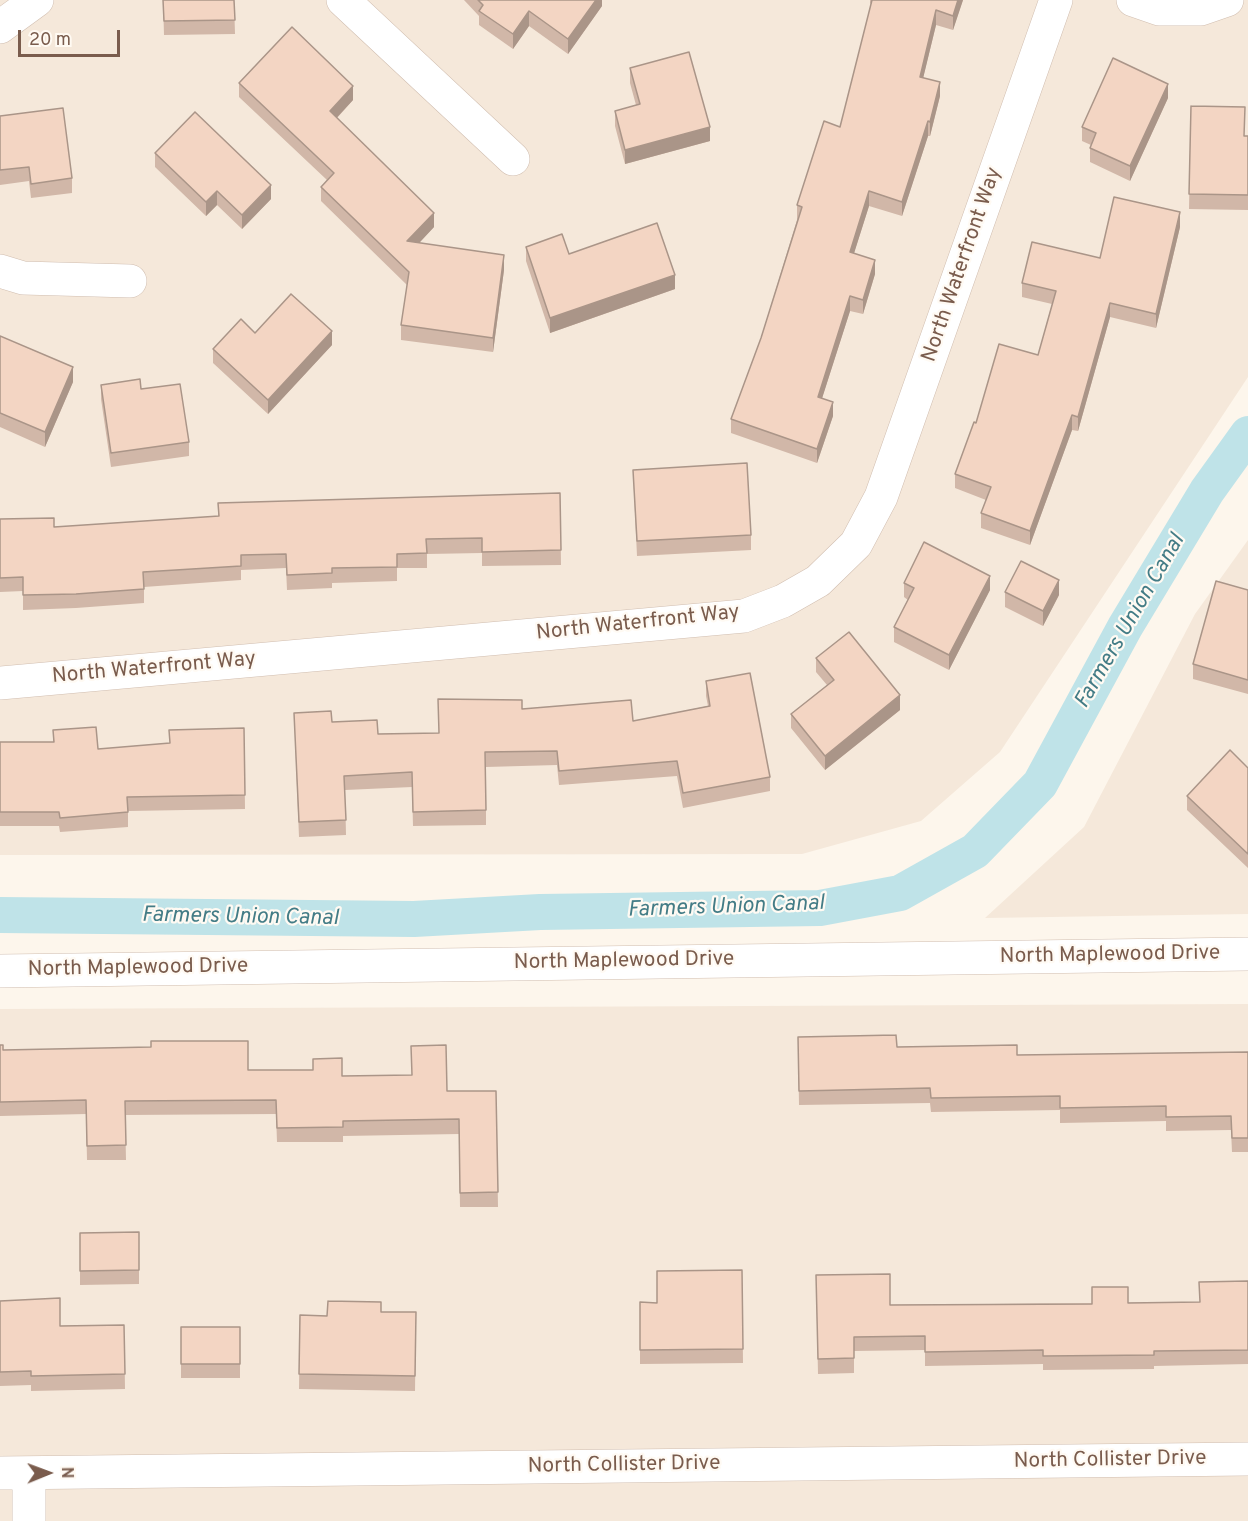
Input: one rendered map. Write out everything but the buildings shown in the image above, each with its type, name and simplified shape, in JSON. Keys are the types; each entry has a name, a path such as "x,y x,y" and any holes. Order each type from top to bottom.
{"street":[{"path":"0,27 37,0"},
{"path":"343,0 513,159"},
{"name":"North Waterfront Way","path":"0,683 744,616 783,601 818,581 856,544 881,497 1056,0"},
{"path":"1133,0 1159,9 1201,9 1227,0"},
{"path":"0,271 23,278 130,281"},
{"name":"North Maplewood Drive","path":"0,971 1248,954"},
{"name":"North Collister Drive","path":"14,1473 1248,1460"},
{"path":"14,1473 29,1521"}],"shaded area":[{"path":"0,0 1248,0 1248,377 1000,752 921,821 802,854 0,855"},
{"path":"1248,540 1248,914 985,918 1084,827 1195,614"},
{"path":"1248,1004 1248,1521 0,1521 0,1009"}],"waterway":[{"name":"Farmers Union Canal","path":"0,915 414,919 540,912 820,908 900,893 975,851 1040,784 1125,627 1207,491 1248,434"}]}
